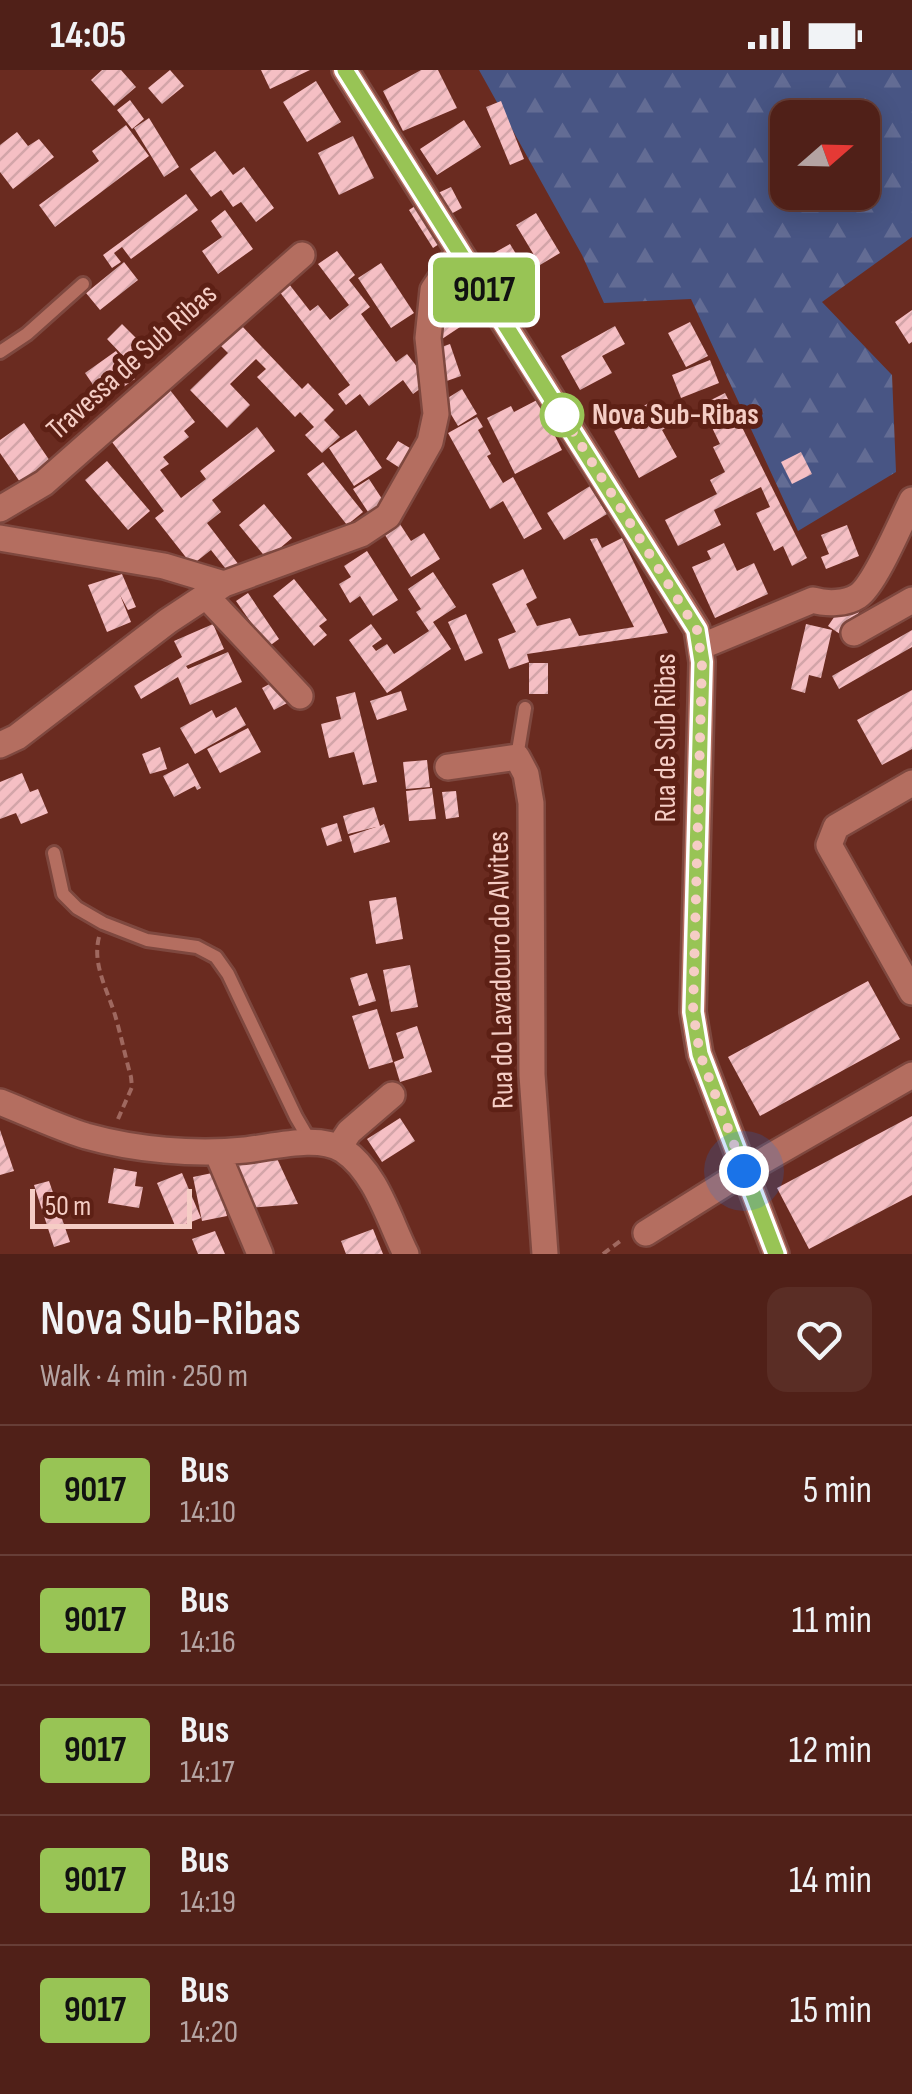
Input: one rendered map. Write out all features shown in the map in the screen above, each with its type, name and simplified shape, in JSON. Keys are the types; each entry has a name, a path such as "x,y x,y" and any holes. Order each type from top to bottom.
{"street":[{"name":"Rua de Sub Ribas","path":"345,70 697,630 702,662 693,1012 700,1054 776,1254"},
{"path":"0,745 17,737 168,621 215,590 361,534 388,516 430,442 436,414 428,338 433,290 459,251"},
{"name":"Travessa de Sub Ribas","path":"0,510 44,483 302,255"},
{"path":"700,647 813,600 828,604 856,598 867,586 912,500"},
{"path":"0,538 164,566 215,590 300,696"},
{"path":"854,634 912,600"},
{"path":"448,767 516,757"},
{"name":"Rua do Lavadouro do Alvites","path":"516,757 526,774 531,803 532,1075 545,1254"},
{"path":"912,783 836,827 829,845 912,992"},
{"path":"646,1232 912,1074"},
{"path":"340,1148 349,1132 392,1095"},
{"path":"0,1102 86,1136 178,1151 217,1152 312,1143 340,1148 357,1162 373,1185 406,1254"},
{"path":"217,1152 260,1254"}],"lane":[{"path":"0,352 27,334 83,284"},
{"path":"516,757 524,708"},
{"path":"54,853 63,894 77,908 147,940 197,947 216,957 312,1143"}],"path":[{"path":"103,923 97,946 102,986 114,1011 132,1087 116,1126 116,1141"}],"green space":[{"path":"479,70 912,70 912,237 822,302 892,375 896,472 798,531 691,299 604,303 582,255"}],"building":[{"path":"102,70 121,70 136,87 114,106 91,80"},
{"path":"170,70 184,86 162,104 148,88"},
{"path":"261,70 310,70 270,89"},
{"path":"421,70 438,70 457,108 403,131 383,91"},
{"path":"316,81 341,122 307,142 283,102"},
{"path":"130,100 144,119 132,129 117,110"},
{"path":"501,101 524,159 510,165 486,107"},
{"path":"149,118 179,167 164,177 134,128"},
{"path":"464,120 481,147 437,175 420,149"},
{"path":"126,125 149,156 55,227 39,205 99,161 92,151"},
{"path":"17,132 28,146 39,139 54,157 13,189 0,172 0,145"},
{"path":"353,136 374,178 339,195 318,153"},
{"path":"215,151 233,175 244,167 274,208 256,222 241,202 233,207 221,190 211,197 190,169"},
{"path":"451,187 462,208 449,215 438,193"},
{"path":"186,194 198,210 131,259 122,247 114,253 121,262 112,268 103,255"},
{"path":"418,204 442,242 433,248 409,210"},
{"path":"225,210 253,249 218,274 202,251 222,237 211,221"},
{"path":"536,213 560,253 540,265 516,225"},
{"path":"510,244 527,272 501,287 485,258"},
{"path":"337,251 355,275 349,280 370,307 361,314 396,362 407,354 429,382 413,394 403,380 369,406 360,394 346,405 338,394 350,385 279,291 289,284 310,311 318,305 330,320 349,305 318,264"},
{"path":"124,262 138,280 100,310 86,293"},
{"path":"381,263 414,313 391,328 358,278"},
{"path":"470,280 483,307 463,316 451,290"},
{"path":"444,303 460,327 442,339 426,314"},
{"path":"912,310 912,342 909,344 895,322"},
{"path":"690,322 708,356 686,367 668,333"},
{"path":"122,324 142,344 126,359 107,339"},
{"path":"240,324 302,389 308,383 334,410 324,420 340,437 322,453 305,435 314,427 300,412 295,417 257,377 266,369 256,359 230,384 250,405 227,428 190,390 228,353 219,344"},
{"path":"615,326 625,344 602,356 612,373 580,390 561,356"},
{"path":"450,344 461,376 441,383 430,351"},
{"path":"116,351 135,379 116,392 109,384 98,392 85,373"},
{"path":"710,360 719,383 681,398 672,375"},
{"path":"462,389 477,414 458,426 443,401"},
{"path":"170,390 195,422 184,431 189,437 163,457 169,464 160,470 181,498 206,479 200,471 257,427 275,451 212,500 221,512 207,523 239,565 229,573 211,550 192,565 155,518 164,511 106,434 123,426"},
{"path":"725,393 807,558 792,566 783,546 774,551 756,513 770,507 761,487 714,510 721,525 678,546 665,520 717,494 710,480 725,472 713,447 720,444 701,405"},
{"path":"537,400 562,450 515,474 487,418 511,406 514,412"},
{"path":"653,401 667,427 662,430 677,457 639,478 614,431 628,424 624,416"},
{"path":"477,417 483,427 478,430 491,454 487,456 503,483 513,477 542,529 524,539 503,501 490,509 448,433"},
{"path":"24,423 50,461 20,482 0,453 0,440"},
{"path":"356,430 382,468 354,486 329,448"},
{"path":"398,441 415,451 403,470 386,459"},
{"path":"801,452 812,474 792,484 781,462"},
{"path":"107,461 150,511 128,530 85,480"},
{"path":"323,462 363,512 347,525 307,474"},
{"path":"369,479 386,505 370,515 353,489"},
{"path":"590,486 607,514 564,540 547,513"},
{"path":"264,504 292,538 267,559 239,525"},
{"path":"396,518 411,541 424,533 440,559 411,577 380,527"},
{"path":"847,525 859,556 826,569 821,557 829,554 821,535"},
{"path":"597,538 602,548 622,538 668,633 527,654 529,662 509,669 498,639 516,632 492,584 523,569 537,598 526,604 537,626 570,618 579,636 634,627 590,539"},
{"path":"724,543 737,571 754,563 768,594 715,618 692,567 711,559 707,551"},
{"path":"367,551 398,600 373,616 360,596 350,603 339,584 351,577 344,566"},
{"path":"433,572 456,607 433,622 451,649 387,693 349,640 371,624 382,639 372,646 376,651 387,644 394,654 429,631 416,612 421,609 408,589"},
{"path":"122,574 136,607 128,610 120,595 131,622 107,632 88,585"},
{"path":"294,579 327,620 319,626 327,635 314,646 273,596"},
{"path":"248,593 279,639 268,647 236,601"},
{"path":"847,598 862,608 843,636 828,626"},
{"path":"466,614 483,653 465,661 448,622"},
{"path":"213,624 224,649 186,666 188,669 228,652 242,682 190,705 178,677 141,699 134,686 182,657 174,641"},
{"path":"806,624 832,630 821,678 809,675 805,693 791,689"},
{"path":"912,630 912,647 839,689 832,676"},
{"path":"529,663 548,663 548,694 529,694"},
{"path":"277,680 289,702 274,710 262,688"},
{"path":"912,690 912,749 882,765 857,720"},
{"path":"401,691 407,710 377,720 370,701"},
{"path":"355,692 377,782 363,785 354,752 329,758 321,724 341,719 336,697"},
{"path":"236,707 246,725 195,754 180,728 212,710 216,718"},
{"path":"248,728 261,752 220,773 207,749"},
{"path":"160,747 167,769 150,774 142,754"},
{"path":"427,760 430,787 406,789 403,762"},
{"path":"188,763 201,788 197,790 195,786 174,797 163,776"},
{"path":"22,773 30,792 38,789 48,813 21,824 16,813 0,819 0,782"},
{"path":"432,788 436,819 409,821 406,791"},
{"path":"456,791 459,817 446,819 442,792"},
{"path":"374,807 390,842 354,853 349,836 376,827 348,834 343,816"},
{"path":"337,823 342,841 327,846 321,828"},
{"path":"396,897 403,939 376,944 369,901"},
{"path":"410,965 418,1007 391,1012 383,970"},
{"path":"367,973 376,1001 359,1006 350,978"},
{"path":"868,981 900,1039 760,1116 728,1057"},
{"path":"377,1009 393,1062 369,1069 352,1016"},
{"path":"417,1026 432,1072 400,1082 394,1062 404,1058 396,1033"},
{"path":"912,1116 912,1195 809,1249 777,1188"},
{"path":"400,1118 415,1141 382,1162 367,1139"},
{"path":"0,1130 14,1171 0,1175"},
{"path":"274,1152 298,1204 247,1208 224,1154"},
{"path":"114,1168 137,1172 135,1186 143,1187 139,1208 108,1203"},
{"path":"217,1172 227,1216 202,1221 193,1177"},
{"path":"182,1173 201,1218 176,1228 157,1183"},
{"path":"49,1181 70,1242 54,1247 34,1185"},
{"path":"373,1229 383,1254 346,1254 341,1241"},
{"path":"215,1231 225,1254 198,1254 192,1239"}],"bus line":[{"name":"9017","path":"345,70 697,630 702,662 693,1012 700,1054 776,1254"}],"place":[{"name":"Nova Sub-Ribas","path":"562,415"}],"route":[{"path":"562,415 558,408 697,630 702,662 693,1012 700,1054 744,1171"}]}
